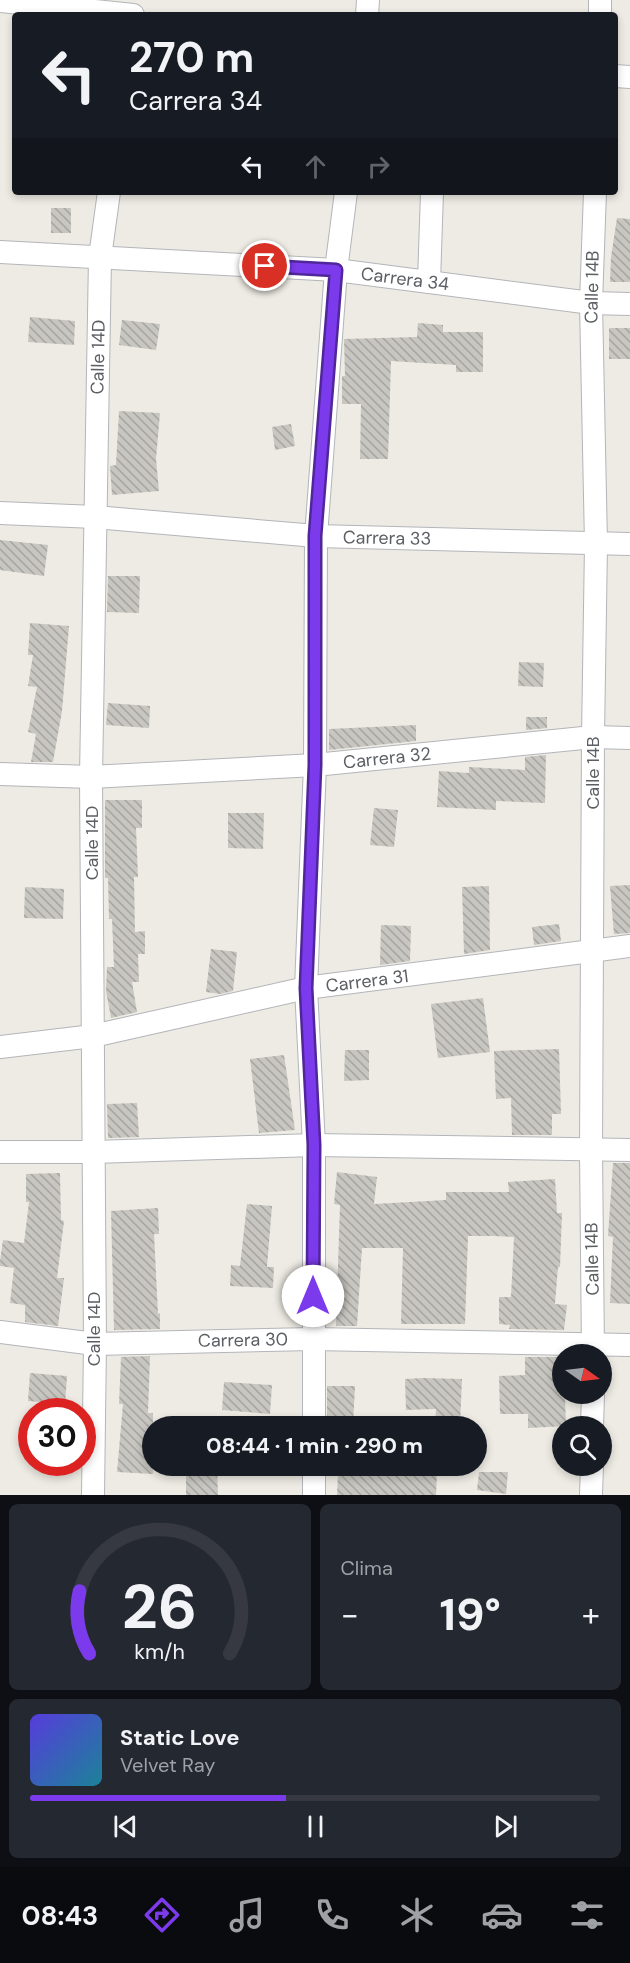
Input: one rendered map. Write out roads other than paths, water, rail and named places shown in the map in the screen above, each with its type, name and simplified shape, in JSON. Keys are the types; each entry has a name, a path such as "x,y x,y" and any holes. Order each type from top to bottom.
{"street":[{"path":"0,1 104,12"},
{"name":"Calle 14D","path":"93,1495 95,1344 91,777 100,257 109,195"},
{"path":"314,1416 314,1145 306,988 315,765 315,536 336,270 346,195"},
{"path":"429,282 432,195"},
{"name":"Calle 14B","path":"593,1344 591,1150 596,543 591,303 595,195"},
{"name":"Carrera 34","path":"0,252 336,270 591,303 630,304"},
{"name":"Carrera 33","path":"0,513 95,517 315,536 630,544"},
{"name":"Carrera 32","path":"0,774 91,777 315,765 593,737 630,738"},
{"name":"Carrera 31","path":"0,1047 93,1036 306,988 630,946"},
{"path":"0,1152 94,1152 314,1145 630,1150"},
{"name":"Carrera 30","path":"0,1332 95,1344 313,1339 552,1348"},
{"name":"Carrera 30","path":"612,1347 630,1345"},
{"path":"314,1476 314,1495"},
{"path":"591,1495 592,1476"}]}
